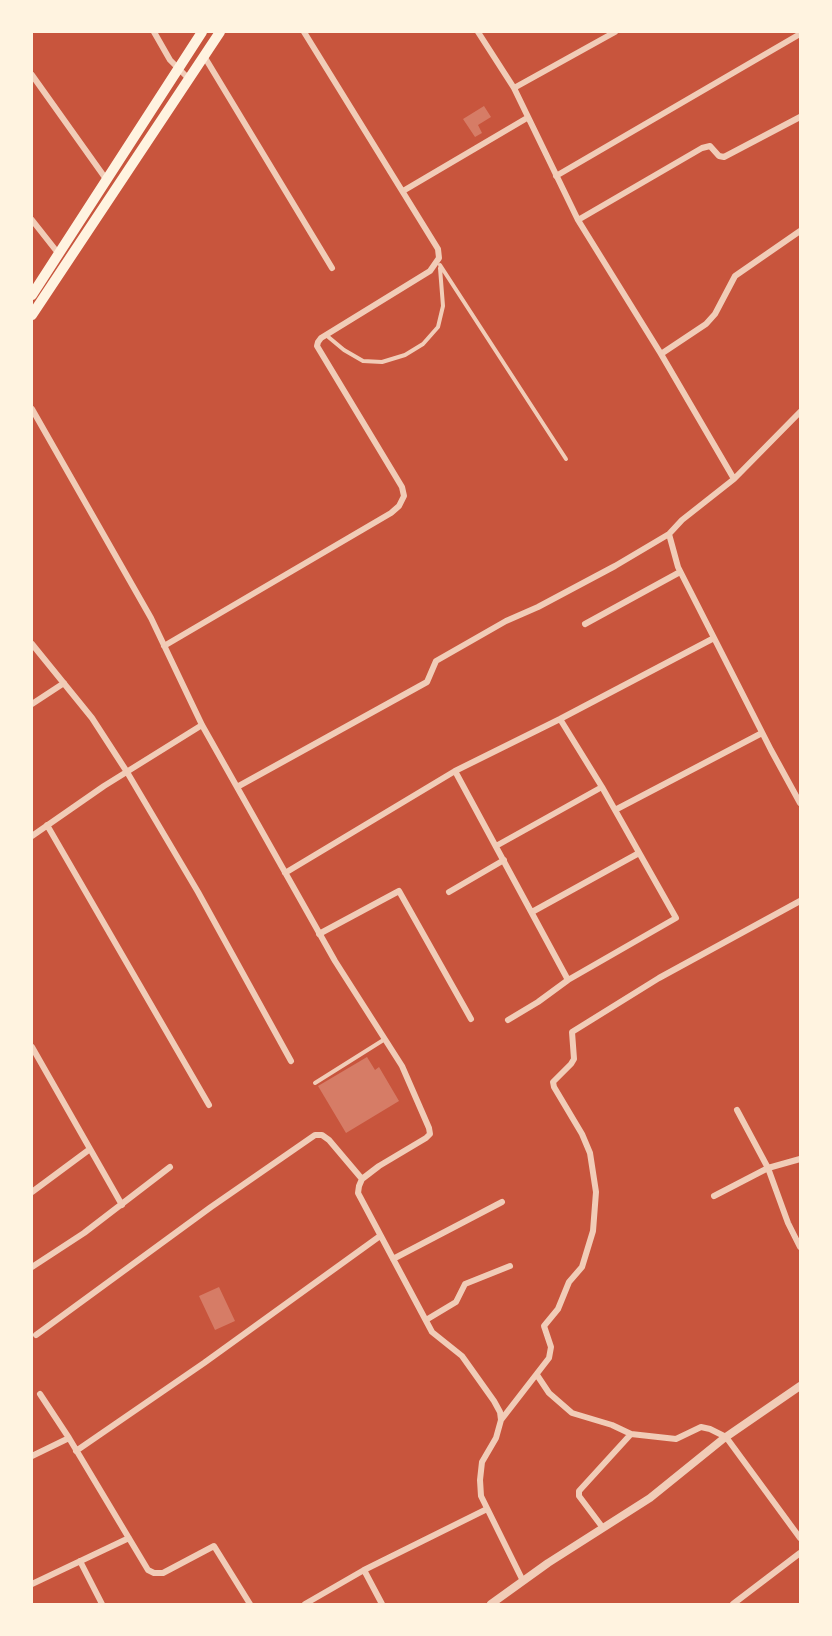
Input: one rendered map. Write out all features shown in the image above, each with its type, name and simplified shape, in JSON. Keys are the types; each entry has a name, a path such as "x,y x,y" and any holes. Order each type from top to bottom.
{"main road":[{"path":"32,295 202,32"},
{"path":"32,315 220,32"}],"street":[{"path":"154,32 163,50 188,78"},
{"path":"164,646 391,513 399,506 404,496 402,487 317,346 321,338 430,271 439,262 438,249 304,32"},
{"path":"478,32 514,88 578,220 661,354 734,479"},
{"path":"514,88 615,32"},
{"path":"556,176 801,34"},
{"path":"204,56 332,268"},
{"path":"32,75 106,179"},
{"path":"578,220 702,148 710,146 718,156 724,157 801,117"},
{"path":"403,191 527,118"},
{"path":"32,220 58,253"},
{"path":"661,354 706,324 715,314 730,284 740,272 801,231"},
{"path":"32,409 151,618 202,725 319,934 402,1066 429,1128 430,1134 426,1138 362,1179 358,1193 432,1332 462,1356 500,1412 501,1420 496,1438 482,1462 481,1496 523,1581"},
{"path":"237,787 427,682 436,661 507,621 615,566 669,534 682,520 734,479 801,412"},
{"path":"669,534 680,572 762,733 801,803"},
{"path":"585,624 680,572"},
{"path":"285,873 455,771 560,720 714,638"},
{"path":"32,644 92,718 127,772 198,892 291,1062"},
{"path":"32,704 64,683"},
{"path":"508,1020 568,980 676,918 602,787 560,720"},
{"path":"32,836 202,725"},
{"path":"615,810 762,733"},
{"path":"455,771 568,980"},
{"path":"496,846 602,787"},
{"path":"47,825 209,1105"},
{"path":"532,912 639,853"},
{"path":"449,892 504,861"},
{"path":"319,934 399,891 471,1019"},
{"path":"501,1420 537,1376 551,1353 544,1326 558,1309 568,1282 582,1267 593,1231 596,1192 590,1153 553,1082 574,1059 572,1032 659,978 801,901"},
{"path":"32,1047 123,1205"},
{"path":"737,1110 768,1168 788,1223 801,1247"},
{"path":"36,1335 211,1207 315,1135 322,1135 329,1140 362,1179"},
{"path":"32,1192 90,1149"},
{"path":"714,1196 768,1168 801,1159"},
{"path":"32,1267 123,1205 170,1167"},
{"path":"393,1259 502,1202"},
{"path":"76,1451 204,1363 380,1236"},
{"path":"426,1320 456,1302 465,1284 510,1266"},
{"path":"537,1376 549,1393 572,1413 612,1425 631,1434 676,1439 700,1427 726,1437 801,1538"},
{"path":"491,1605 523,1581 650,1498 726,1437 801,1386"},
{"path":"40,1394 148,1570 163,1573 214,1546 250,1605"},
{"path":"603,1528 579,1497 579,1491 631,1434"},
{"path":"32,1455 69,1438"},
{"path":"305,1605 364,1570 487,1509"},
{"path":"32,1584 129,1538"},
{"path":"733,1605 801,1553"},
{"path":"80,1561 102,1605"},
{"path":"364,1570 382,1605"}],"lane":[{"path":"326,335 344,350 363,361 382,362 405,355 423,344 438,327 443,306 439,262"},
{"path":"439,262 566,459"},
{"path":"315,1083 385,1039"}],"building":[{"path":"484,106 491,117 478,125 482,133 475,137 463,119"},
{"path":"367,1057 375,1070 379,1067 399,1101 346,1133 318,1086"},
{"path":"219,1287 235,1321 215,1330 199,1296"}]}
